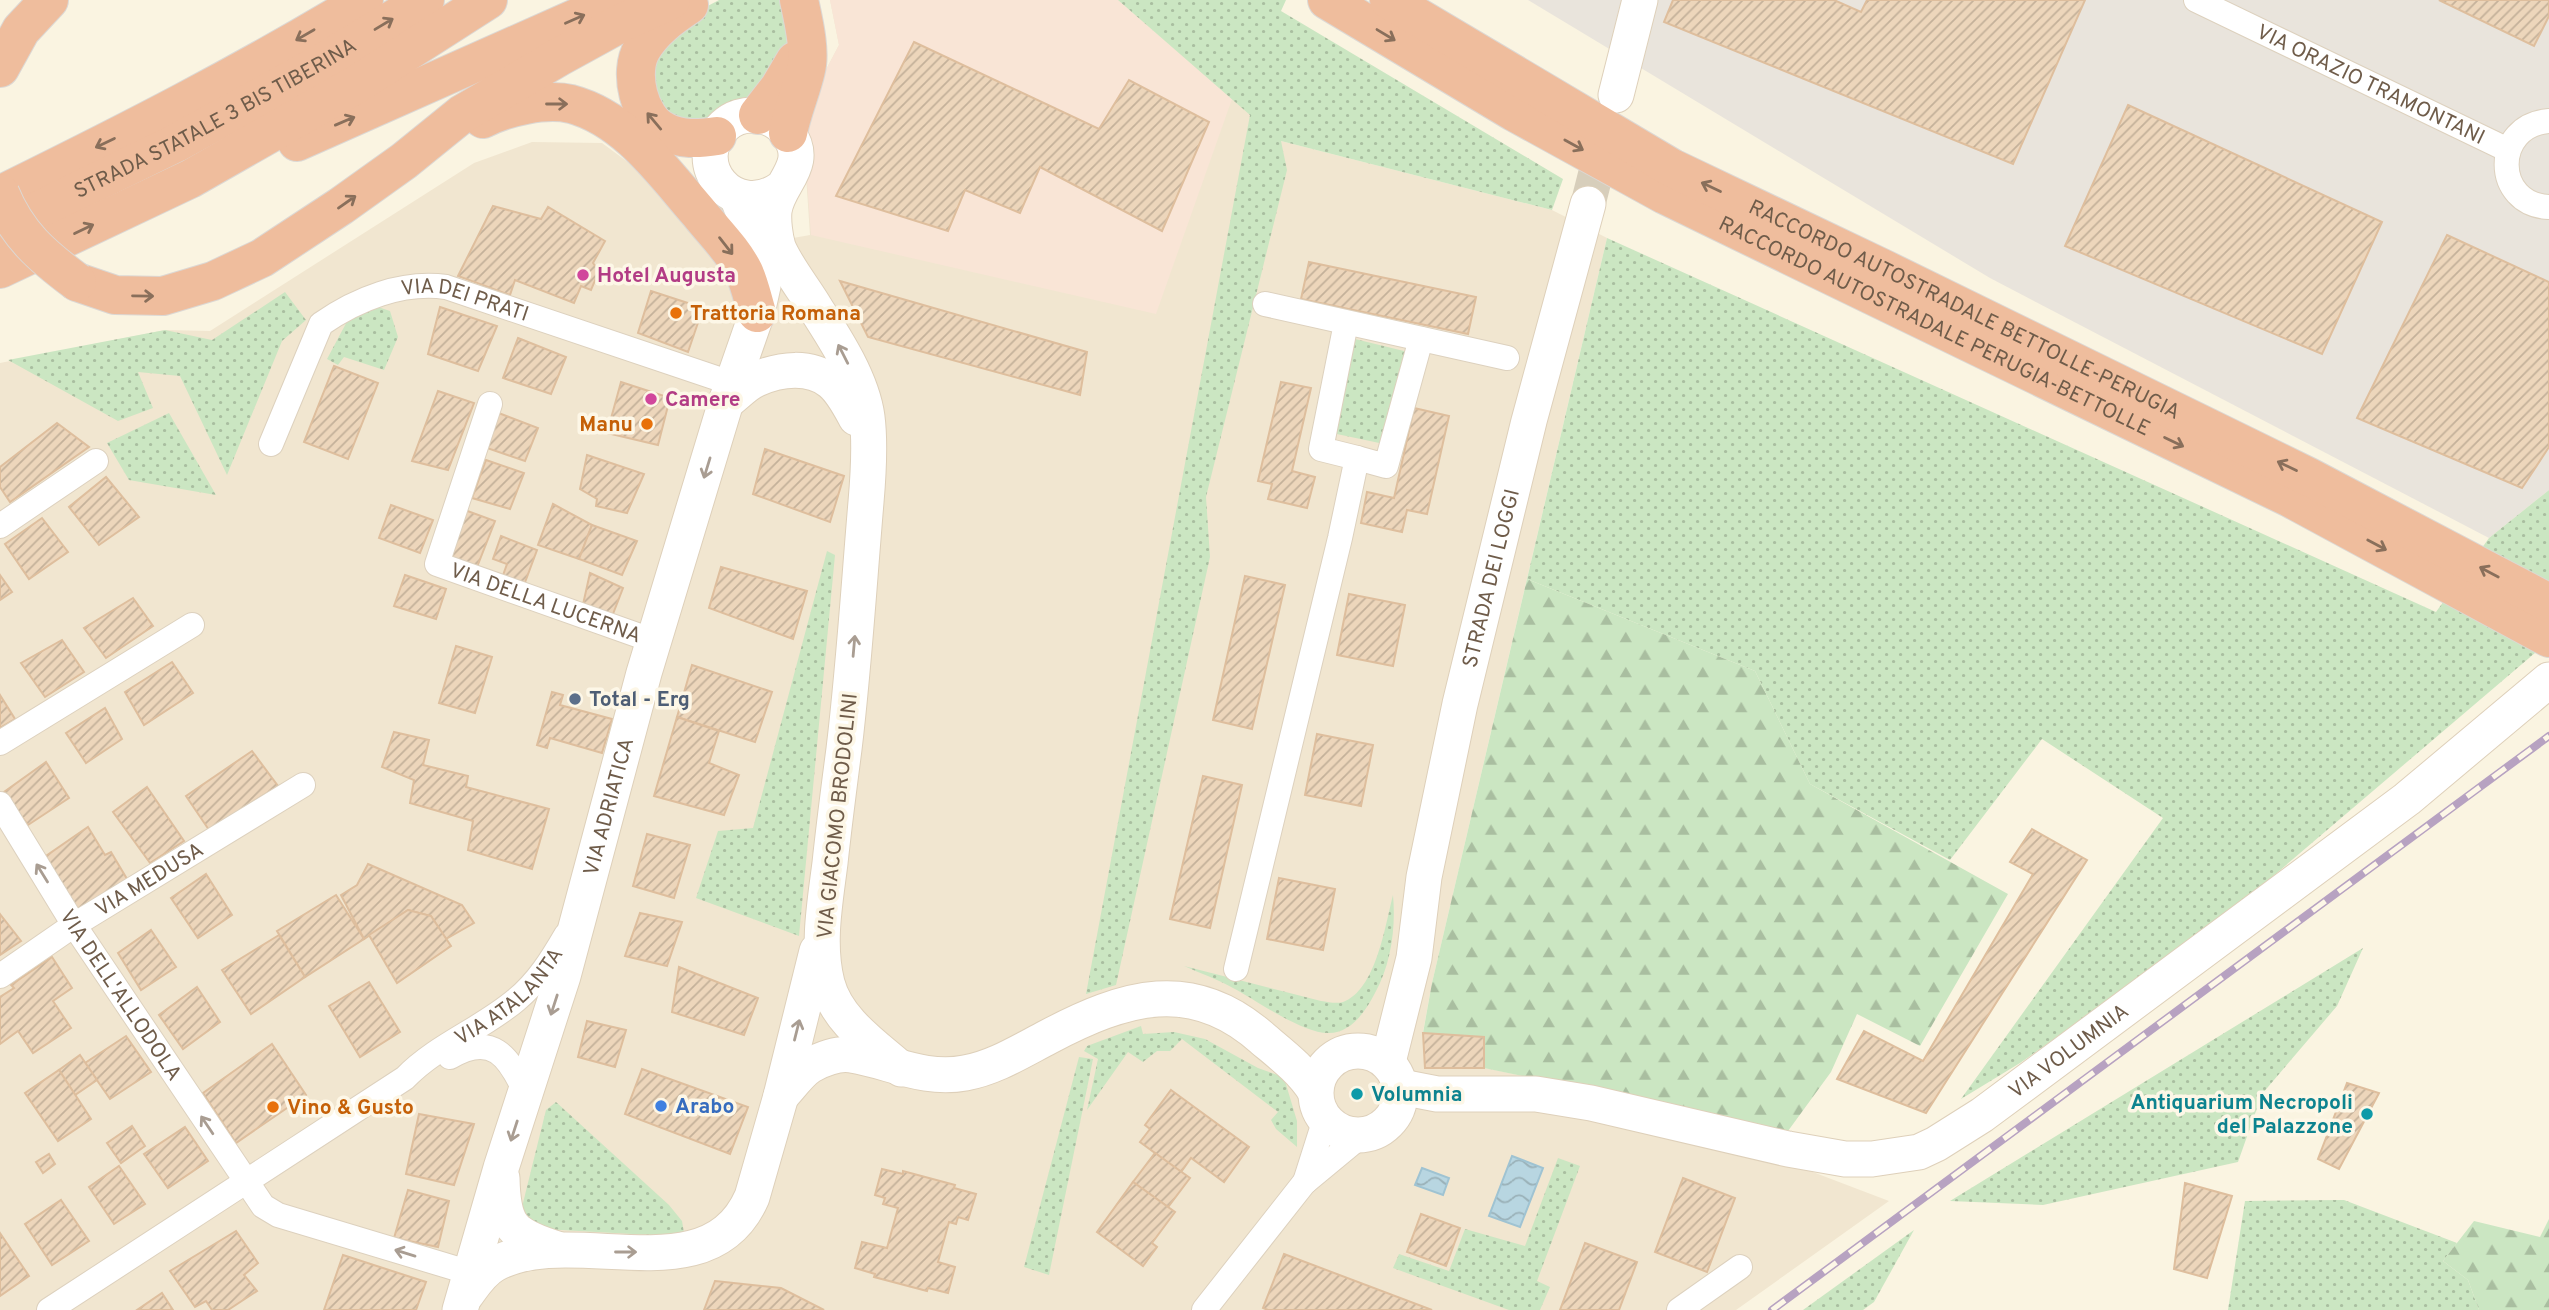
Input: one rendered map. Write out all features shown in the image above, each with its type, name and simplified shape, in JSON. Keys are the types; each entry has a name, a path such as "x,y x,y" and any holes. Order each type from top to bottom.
{"highway":[{"path":"0,42 24,0"},
{"path":"0,68 21,30 50,0"},
{"name":"STRADA STATALE 3 BIS TIBERINA","path":"0,194 160,116 364,0"},
{"name":"STRADA STATALE 3 BIS TIBERINA","path":"0,229 176,143 320,64 425,0"},
{"path":"0,269 190,178 357,84 488,0"},
{"path":"190,178 263,157 616,0"},
{"path":"0,194 9,215 41,256 77,282 115,295 163,296 213,281 262,258 404,161 462,114 621,23 671,0"},
{"path":"696,0 664,22 641,50 636,67 638,91 648,116 662,130 681,138 716,135"},
{"name":"RACCORDO AUTOSTRADALE PERUGIA-BETTOLLE","path":"1327,0 1514,112 1665,195 1877,281 2290,498 2549,638"},
{"name":"RACCORDO AUTOSTRADALE BETTOLLE-PERUGIA","path":"1390,0 1672,168 1877,281 2309,477 2549,603"},
{"path":"1427,0 1463,22 1562,103"},
{"path":"773,124 792,111 807,67 802,17"},
{"path":"404,161 493,113 531,104 570,104 606,119 647,153 730,250 744,273 757,313"}],"main road":[{"path":"1616,95 1640,0"},
{"path":"734,119 773,124 793,144 794,168 790,179 772,195 760,199 737,197 718,182 713,171 712,147 716,135 734,119"},
{"name":"VIA GIACOMO BRODOLINI","path":"782,188 774,210 779,247 844,355 868,419 868,486 848,718 821,933 827,983 843,1015 901,1069"},
{"name":"VIA ADRIATICA","path":"465,1294 501,1168 563,976 654,641 757,313 763,286 761,266 756,242 737,197"},
{"name":"STRADA DEI LOGGI","path":"1394,1075 1414,958 1424,877 1460,704 1529,421 1588,204"},
{"path":"730,393 755,379 806,369 830,380 841,393 867,442"},
{"name":"VIA VOLUMNIA","path":"1394,1075 1437,1094 1536,1094 1591,1103 1788,1149 1845,1159 1872,1159 1919,1152 1954,1134 1982,1115 2407,799 2549,680"},
{"path":"465,1294 481,1275 494,1265 517,1255 557,1249 687,1251 717,1240 730,1230 747,1209 781,1096 821,933"},
{"name":"STRADA DEI LOGGI","path":"1344,1054 1381,1018 1414,958"},
{"path":"781,1096 808,1067 838,1055 849,1054 932,1075 962,1074 984,1069 1079,1020 1137,1000 1180,998 1214,1006 1249,1026 1307,1078 1320,1105 1341,1132 1375,1129 1400,1100 1394,1075 1377,1055 1366,1051 1344,1054 1249,1026"},
{"path":"1320,1105 1321,1072 1344,1054"},
{"name":"VIA VOLUMNIA","path":"1375,1129 1500,1093"},
{"path":"501,1168 503,1204 513,1227 527,1239 557,1249"}],"street":[{"name":"VIA ORAZIO TRAMONTANI","path":"2196,0 2508,150"},
{"path":"2549,121 2526,127 2515,137 2508,150 2506,163 2507,176 2521,197 2533,204 2549,206"},
{"name":"VIA DEI PRATI","path":"271,444 321,324 338,312 366,299 402,288 429,284 446,287 730,393"},
{"path":"1265,303 1507,358"},
{"path":"1346,323 1321,449 1387,466 1421,339"},
{"name":"VIA DELLA LUCERNA","path":"490,404 437,564 654,641"},
{"path":"1236,969 1357,458"},
{"path":"0,526 96,461"},
{"path":"0,743 192,625"},
{"name":"VIA MEDUSA","path":"0,976 74,925 303,785"},
{"name":"VIA DELL'ALLODOLA","path":"0,804 74,925 245,1182"},
{"name":"VIA ATALANTA","path":"405,1078 420,1062 514,1002 535,982 565,937 586,892"},
{"name":"VIA ATALANTA","path":"49,1310 405,1078 427,1070 465,1048 478,1045 503,1056 515,1070 526,1094"},
{"name":"VIA VOLUMNIA","path":"1304,1183 1320,1105"},
{"name":"VIA VOLUMNIA","path":"1204,1310 1304,1183 1375,1129"},
{"path":"245,1182 263,1206 278,1215 465,1294"},
{"path":"1679,1310 1741,1267"}],"shaded area":[{"path":"830,0 1118,0 1281,141 1552,210 1607,238 1432,983 1423,1032 1484,1037 1485,1068 1788,1131 1797,1166 1889,1201 1736,1310 0,1310 0,363 165,330 210,331 474,163 532,142 602,143 743,247 810,235 802,115 839,45"},
{"path":"830,0 1118,0 1232,99 1156,314 811,235 802,115 839,45"},
{"path":"1528,0 2549,0 2549,490 2489,538 1990,278"}],"green space":[{"path":"719,0 782,0 788,51 773,89 701,121 679,123 658,106 651,52 672,25"},
{"path":"1118,0 1286,0 1281,11 1563,179 1552,210 1281,141 1287,170 1206,497 1210,557 1116,985 1086,994 1250,115"},
{"path":"1607,238 2436,612 2489,538 2549,490 2549,641 2211,929 2020,1063 1961,1099 2163,818 2042,739 1950,860 1810,784 1755,671 1527,579"},
{"path":"285,292 306,320 282,341 227,475 180,376 138,372 153,408 118,421 8,360 165,330 212,340"},
{"path":"372,305 390,311 398,337 384,370 344,357 338,365 327,359 351,314"},
{"path":"1355,339 1408,352 1384,444 1332,433"},
{"path":"169,413 216,495 129,480 107,443"},
{"path":"827,551 835,555 799,936 696,898 718,831 753,828"},
{"path":"1527,579 1755,671 1810,784 2008,894 1920,1046 1857,1014 1831,1072 1788,1131 1484,1068 1484,1037 1423,1033 1432,983"},
{"path":"1393,895 1394,920 1385,970 1362,1014 1351,1025 1337,1032 1318,1032 1306,1028 1227,985 1184,966 1321,1001 1343,1002 1364,985 1371,971"},
{"path":"2363,948 2337,1006 2262,1094 2238,1162 2043,1205 1950,1201"},
{"path":"1141,1026 1143,1034 1174,1032 1205,1039 1258,1068 1280,1076 1285,1081 1297,1121 1297,1147 1276,1129 1271,1120 1278,1112 1182,1039 1170,1051 1157,1051 1143,1062 1128,1052 1087,1110 1098,1059 1084,1051 1087,1046"},
{"path":"1079,1057 1093,1059 1049,1275 1024,1267"},
{"path":"556,1102 669,1205 682,1221 684,1233 668,1236 543,1229 528,1222 522,1207 546,1110"},
{"path":"1558,1158 1580,1166 1537,1281 1550,1287 1540,1310 1509,1310 1393,1268 1399,1254 1449,1271 1465,1229 1525,1246"},
{"path":"2344,1200 2457,1243 2443,1261 2468,1280 2479,1310 2228,1310 2245,1201"},
{"path":"2549,1219 2549,1310 2479,1310 2468,1280 2443,1261 2474,1221 2540,1237"},
{"path":"1914,1230 1874,1302 1863,1310 1803,1310"}],"water":[{"path":"1512,1156 1543,1168 1520,1227 1489,1216"},
{"path":"1422,1168 1449,1178 1443,1195 1415,1185"}],"building":[{"path":"1673,0 1834,0 1861,12 1867,0 2085,0 2013,164 1664,22"},
{"path":"2439,0 2549,0 2549,16 2534,46"},
{"path":"914,42 1099,129 1129,80 1209,122 1162,231 1040,167 1020,213 965,190 948,231 836,196"},
{"path":"2128,105 2382,222 2322,354 2065,246"},
{"path":"493,206 541,219 548,207 605,241 593,263 599,271 591,290 581,286 574,303 515,280 510,295 458,276"},
{"path":"2447,235 2549,282 2549,447 2522,488 2357,418"},
{"path":"1309,262 1476,297 1468,334 1301,299"},
{"path":"840,281 1087,352 1080,395 868,337"},
{"path":"651,291 703,308 688,352 638,333"},
{"path":"440,307 497,326 478,371 428,354"},
{"path":"518,338 566,357 551,394 503,378"},
{"path":"334,366 378,383 348,459 304,442"},
{"path":"621,382 670,398 658,445 607,433"},
{"path":"1281,382 1311,388 1292,471 1315,477 1307,508 1268,499 1272,484 1258,481"},
{"path":"438,391 474,403 448,470 412,461"},
{"path":"1414,408 1449,416 1427,514 1407,510 1402,532 1361,523 1367,492 1394,498"},
{"path":"496,412 538,428 525,461 484,447"},
{"path":"57,423 89,447 10,502 0,487 0,467"},
{"path":"765,449 844,476 830,522 753,494"},
{"path":"587,455 644,474 627,513 596,506 597,499 580,489"},
{"path":"486,460 524,473 510,509 472,498"},
{"path":"106,477 139,517 99,545 69,507"},
{"path":"553,504 592,525 579,559 538,545"},
{"path":"391,505 433,520 420,553 379,538"},
{"path":"462,509 495,521 477,567 445,555"},
{"path":"42,518 68,552 29,579 5,544"},
{"path":"592,525 637,541 622,575 579,559"},
{"path":"501,536 537,550 524,585 502,578 507,564 493,559"},
{"path":"721,567 807,591 793,639 709,608"},
{"path":"590,573 623,588 611,619 582,609"},
{"path":"0,575 12,592 0,600"},
{"path":"405,575 446,589 436,619 394,606"},
{"path":"1245,576 1285,585 1252,729 1213,720"},
{"path":"1349,594 1405,605 1393,666 1337,655"},
{"path":"133,598 153,626 106,658 84,628"},
{"path":"62,640 84,672 45,697 21,663"},
{"path":"456,646 492,657 475,713 439,703"},
{"path":"172,662 193,693 144,725 125,692"},
{"path":"692,665 772,692 755,742 677,717"},
{"path":"552,692 563,695 560,705 612,719 602,753 550,738 547,748 537,745"},
{"path":"0,695 15,719 0,728"},
{"path":"105,708 122,739 86,763 66,733"},
{"path":"677,717 719,731 709,763 739,775 724,815 654,796"},
{"path":"394,732 429,740 423,765 468,776 466,787 549,809 532,869 468,850 473,821 410,803 414,780 382,767"},
{"path":"1317,734 1373,745 1361,806 1305,795"},
{"path":"252,751 278,786 209,830 186,796"},
{"path":"46,762 69,798 28,825 4,792"},
{"path":"1203,776 1242,785 1210,928 1170,919"},
{"path":"147,787 184,841 150,863 113,812"},
{"path":"88,827 105,855 111,852 127,879 78,910 43,858"},
{"path":"2032,829 2087,860 1926,1113 1837,1079 1864,1031 1923,1061 2033,874 2010,862"},
{"path":"647,834 690,845 674,898 633,886"},
{"path":"368,864 462,905 474,923 446,939 431,916 408,910 364,939 341,895 357,885"},
{"path":"206,874 232,915 198,938 171,898"},
{"path":"1279,878 1335,889 1323,950 1267,939"},
{"path":"336,895 364,939 305,977 277,931"},
{"path":"408,910 431,916 451,946 397,983 369,935"},
{"path":"640,913 682,922 667,966 625,956"},
{"path":"0,914 21,941 0,955"},
{"path":"151,930 176,967 141,990 118,953"},
{"path":"279,935 305,977 251,1014 222,970"},
{"path":"52,957 72,988 53,1001 71,1028 33,1053 18,1031 0,1044 0,997 14,988 11,985"},
{"path":"679,967 758,998 744,1035 672,1012"},
{"path":"369,982 400,1032 360,1057 329,1006"},
{"path":"197,987 220,1022 183,1049 159,1015"},
{"path":"587,1021 626,1030 615,1067 578,1057"},
{"path":"1423,1033 1484,1037 1484,1068 1425,1068"},
{"path":"126,1036 151,1072 110,1099 85,1063"},
{"path":"272,1044 306,1095 236,1143 203,1093"},
{"path":"80,1055 97,1080 75,1095 59,1070"},
{"path":"642,1069 748,1107 730,1154 625,1114"},
{"path":"59,1070 91,1119 58,1141 25,1093"},
{"path":"2347,1083 2379,1093 2339,1169 2318,1159"},
{"path":"1171,1090 1249,1147 1224,1182 1191,1158 1181,1172 1140,1142 1150,1129 1145,1125"},
{"path":"419,1114 474,1124 454,1185 406,1174"},
{"path":"132,1126 145,1146 121,1163 107,1143"},
{"path":"185,1127 208,1161 168,1188 144,1154"},
{"path":"1155,1153 1190,1178 1168,1207 1133,1182"},
{"path":"49,1154 55,1164 43,1173 36,1162"},
{"path":"119,1166 145,1204 114,1224 89,1187"},
{"path":"882,1169 903,1174 903,1171 955,1185 954,1188 976,1194 968,1220 958,1217 956,1224 949,1222 938,1262 955,1267 948,1293 928,1288 927,1291 874,1277 875,1274 855,1268 862,1242 887,1248 898,1208 883,1204 885,1198 875,1195"},
{"path":"1683,1178 1735,1198 1707,1272 1655,1252"},
{"path":"1133,1182 1175,1212 1152,1243 1157,1247 1143,1266 1097,1232"},
{"path":"2185,1183 2232,1196 2207,1278 2174,1269"},
{"path":"408,1190 449,1201 438,1247 394,1238"},
{"path":"61,1200 89,1241 52,1265 25,1224"},
{"path":"1421,1214 1460,1228 1446,1266 1407,1252"},
{"path":"236,1231 258,1263 244,1275 257,1291 228,1310 212,1310 206,1301 195,1307 170,1271"},
{"path":"0,1233 29,1276 0,1296"},
{"path":"1585,1243 1637,1262 1619,1310 1560,1310"},
{"path":"1284,1254 1432,1310 1268,1310 1263,1308"},
{"path":"343,1255 426,1282 416,1310 324,1310"},
{"path":"715,1281 781,1288 824,1310 704,1310"},
{"path":"162,1293 173,1310 137,1310"}],"tunnel":[{"path":"1588,204 1606,133"}],"railway":[{"path":"1772,1310 2549,736"}],"place":[{"name":"Hotel Augusta","path":"583,275"},
{"name":"Trattoria Romana","path":"676,313"},
{"name":"Camere","path":"651,399"},
{"name":"Manu","path":"647,424"},
{"name":"Total - Erg","path":"575,699"},
{"name":"Volumnia","path":"1357,1094"},
{"name":"Arabo","path":"661,1106"},
{"name":"Vino & Gusto","path":"273,1107"},
{"name":"Antiquarium Necropoli del Palazzone","path":"2367,1114"}]}
